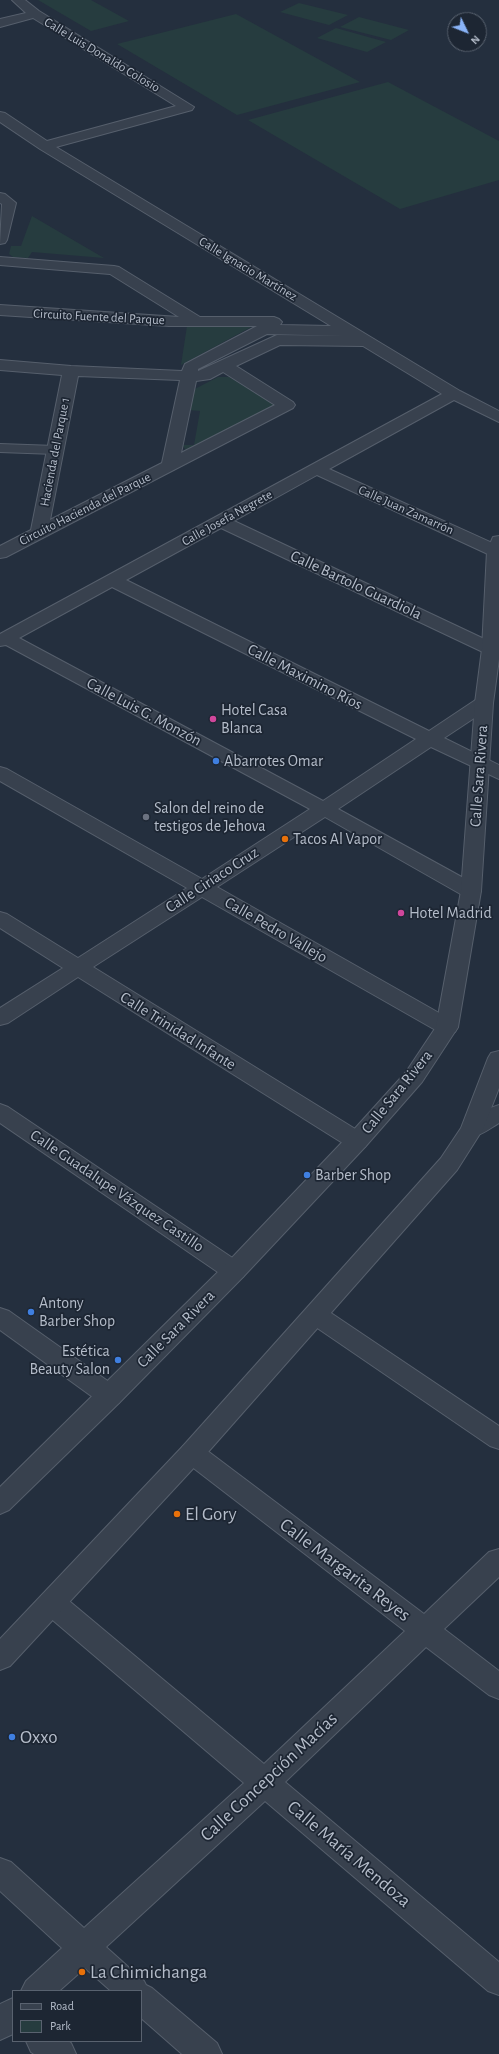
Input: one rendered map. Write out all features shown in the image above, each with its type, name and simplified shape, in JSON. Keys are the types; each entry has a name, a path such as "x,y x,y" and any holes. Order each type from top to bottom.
{"street":[{"name":"Calle Luis Donaldo Colosio","path":"18,0 35,14 187,107 45,146"},
{"path":"0,23 35,14"},
{"name":"Calle Ignacio Martínez","path":"0,116 45,146 454,394 499,417"},
{"path":"0,197 9,203 0,240"},
{"name":"Circuito Fuente del Parque","path":"0,260 114,270 198,322"},
{"name":"Circuito Fuente del Parque","path":"182,311 286,313 309,306"},
{"name":"Circuito Fuente del Parque","path":"0,310 58,315 198,322 336,322"},
{"name":"Circuito Hacienda del Parque","path":"170,465 191,367 264,329 350,331"},
{"path":"0,365 71,371 204,376 277,340 367,341"},
{"name":"Circuito Hacienda del Parque","path":"0,553 287,404 224,366"},
{"name":"Hacienda del Parque 1","path":"39,533 71,371"},
{"name":"Calle Josefa Negrete","path":"3,640 454,394"},
{"path":"0,448 55,450"},
{"name":"Calle Juan Zamarrón","path":"316,469 498,546"},
{"name":"Calle Bartolo Guardiola","path":"221,521 491,649"},
{"name":"Calle Sara Rivera","path":"0,1503 110,1396 234,1271 357,1141 414,1077 447,1027 472,891 489,768 484,703 491,649 498,546"},
{"name":"Calle Maximino Ríos","path":"112,580 489,768"},
{"name":"Calle Luis G. Monzón","path":"3,640 324,809 472,891"},
{"name":"Calle Ciriaco Cruz","path":"0,1018 324,809 484,703"},
{"name":"Calle Pedro Vallejo","path":"0,773 447,1027"},
{"name":"Calle Trinidad Infante","path":"0,919 357,1141"},
{"path":"0,1658 192,1453 449,1164 472,1129 499,1058"},
{"name":"Calle Guadalupe Vázquez Castillo","path":"0,1112 234,1271"},
{"path":"472,1129 499,1113"},
{"path":"316,1315 499,1439"},
{"path":"0,1317 110,1396"},
{"name":"Calle Margarita Reyes","path":"192,1453 499,1687"},
{"name":"Calle Concepción Macías","path":"38,1990 265,1782 499,1560"},
{"name":"Calle María Mendoza","path":"52,1603 265,1782 499,1982"},
{"path":"0,1872 83,1948 132,1990"},
{"path":"142,1999 206,2054"},
{"path":"43,2042 60,2054"}],"green space":[{"path":"38,0 91,0 129,21 91,31"},
{"path":"299,3 348,15 329,25 280,12"},
{"path":"236,14 360,82 237,115 117,44"},
{"path":"359,17 409,30 391,40 340,27"},
{"path":"336,28 386,42 367,52 317,38"},
{"path":"388,82 499,141 499,180 400,209 248,120"},
{"path":"32,216 104,258 32,252 28,258 13,257 9,254 11,246 21,246"},
{"path":"187,326 253,326 181,365"},
{"path":"218,377 229,377 275,405 275,409 193,450 186,450 182,445 194,445 200,411 188,410 191,391"}],"place":[{"name":"Hotel Casa Blanca","path":"213,719"},
{"name":"Abarrotes Omar","path":"216,761"},
{"name":"Salon del reino de testigos de Jehova","path":"146,817"},
{"name":"Tacos Al Vapor","path":"285,839"},
{"name":"Hotel Madrid","path":"401,913"},
{"name":"Barber Shop","path":"307,1175"},
{"name":"Antony Barber Shop","path":"31,1312"},
{"name":"Estética Beauty Salon","path":"118,1360"},
{"name":"El Gory","path":"177,1514"},
{"name":"Oxxo","path":"12,1737"},
{"name":"La Chimichanga","path":"82,1972"}]}
